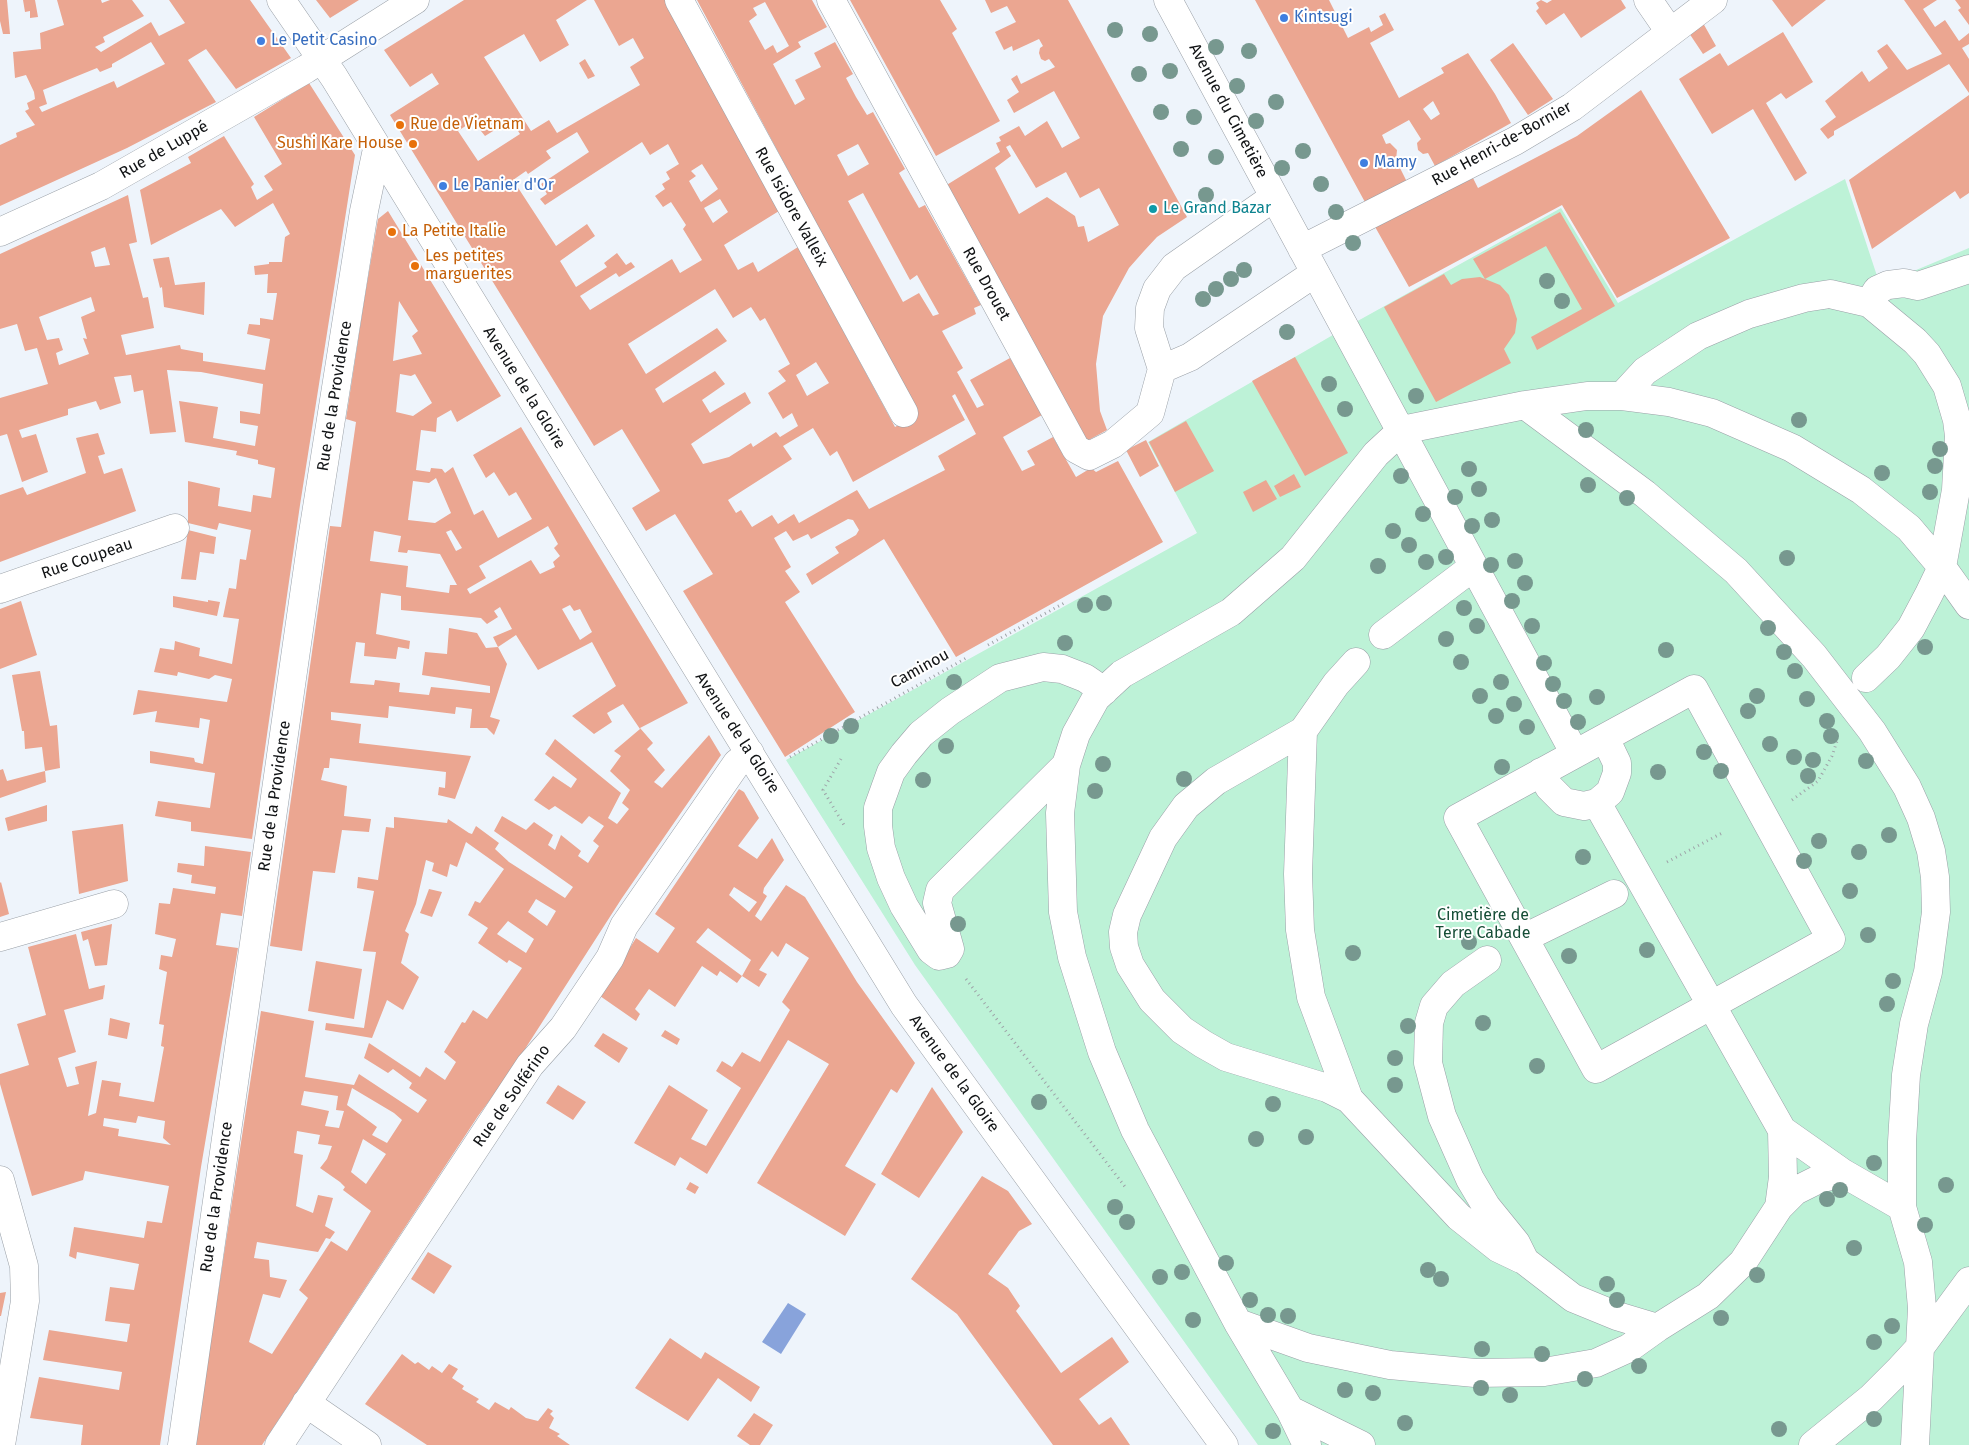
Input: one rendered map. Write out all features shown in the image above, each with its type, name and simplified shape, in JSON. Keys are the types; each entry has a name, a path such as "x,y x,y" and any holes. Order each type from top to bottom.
{"street":[{"name":"Avenue de la Gloire","path":"280,0 322,58 904,1005 1224,1445"},
{"name":"Rue de Luppé","path":"0,232 101,186 322,58 415,0"},
{"name":"Rue Isidore Valleix","path":"679,0 904,413"},
{"name":"Rue Drouet","path":"831,0 1076,449 1089,456 1113,444 1150,413 1162,369"},
{"name":"Avenue du Cimetière","path":"1168,0 1302,250 1402,430 1473,567 1575,754"},
{"path":"1648,0 1670,32"},
{"name":"Rue Henri-de-Bornier","path":"1302,250 1515,141 1572,107 1713,0"},
{"name":"Rue de la Providence","path":"182,1445 311,548 364,211 377,149"},
{"path":"1274,197 1174,267 1157,289 1150,308 1149,328 1162,369 1190,357 1315,273"},
{"path":"1869,302 1877,290 1888,285 1904,283 1918,286 1969,269"},
{"path":"1622,396 1646,371 1671,352 1698,336 1749,314 1804,298 1830,294 1869,302 1916,341 1927,354 1947,386 1957,420 1959,436 1956,490 1942,567 1911,628 1888,657 1866,678"},
{"path":"1307,1445 1290,1410 1238,1323 1135,1130 1102,1052 1072,957 1063,912 1060,813 1066,765 1080,726 1096,698 1122,674 1231,612 1293,558 1376,454 1402,430 1525,405 1587,396 1622,396 1669,402 1712,413 1792,448 1829,469 1875,500 1909,528 1942,567 1969,605"},
{"path":"1525,405 1645,494 1736,571 1814,656 1872,731 1908,787 1921,818 1931,851 1935,877 1936,912 1928,972 1914,1024 1906,1075 1902,1142 1902,1207 1918,1262 1922,1308 1922,1345 1915,1445"},
{"name":"Rue Coupeau","path":"0,589 175,528"},
{"path":"1383,635 1473,567"},
{"path":"1356,662 1336,684 1303,731 1216,781 1186,806 1163,838 1127,916 1123,932 1124,948 1130,965 1152,1000 1182,1030 1203,1044 1234,1060 1327,1088 1349,1099 1459,1217 1498,1248 1525,1261 1573,1298 1617,1316 1657,1328"},
{"path":"1066,765 940,890 937,903 950,949 947,954 939,956 931,950 894,885 881,848 878,808 892,772 904,754 922,734 978,691 1000,678 1043,667 1062,669 1086,678 1104,690"},
{"path":"1694,689 1832,940 1596,1069 1458,818 1605,738 1694,689"},
{"path":"1303,731 1298,874 1303,954 1311,997 1349,1099"},
{"path":"1541,772 1549,788 1564,802 1584,806 1597,803 1610,792 1617,773 1617,763 1605,738"},
{"name":"Rue de Solférino","path":"279,1445 530,1065 563,1028 610,958 624,926 736,764 750,752"},
{"path":"1597,803 1782,1130 1843,1173 1902,1207"},
{"path":"1524,938 1614,894"},
{"path":"0,938 114,904"},
{"path":"1487,960 1453,984 1434,1006 1429,1023 1428,1063 1442,1116 1470,1179 1486,1206 1516,1243 1525,1261"},
{"path":"1779,1207 1782,1177 1782,1130"},
{"path":"1238,1323 1308,1348 1390,1365 1475,1373 1544,1372 1596,1364 1629,1348 1657,1328 1694,1307 1725,1281 1743,1262 1779,1207 1795,1191 1819,1179 1843,1173"},
{"path":"0,1180 7,1231 24,1266 25,1301 1,1445"},
{"path":"1814,1445 1871,1398 1922,1345 1969,1281"},
{"path":"306,1403 367,1445"},
{"path":"1290,1410 1361,1445"}],"path":[{"path":"981,649 1066,602"},
{"name":"Caminou","path":"786,759 973,654"},
{"path":"1763,815 1797,797 1818,781 1832,756 1838,740"},
{"path":"841,759 823,790 847,830"},
{"path":"1639,876 1724,832"},
{"path":"947,954 1127,1189"}],"green space":[{"name":"Cimetière de Terre Cabade","path":"1845,179 1880,285 1969,248 1969,1445 1258,1445 915,965 786,760 1197,533 1148,442 1345,328 1561,208 1618,303"}],"water":[{"path":"788,1303 806,1314 781,1354 762,1342"}],"building":[{"path":"0,0 7,0 10,34 3,34 0,21"},
{"path":"23,0 35,0 38,17 30,18 30,11 25,12"},
{"path":"57,0 101,0 102,3 110,0 132,0 144,16 103,37 105,42 95,47 101,52 151,22 159,36 185,23 169,0 250,0 291,58 236,89 206,49 188,60 216,102 127,148 0,206 0,145 17,137 16,133 35,125 25,111 29,109 27,103 35,99 34,92 26,75 15,78 13,52 41,49 40,33 64,25","holes":["151,42 165,64 117,88 114,81 42,112 39,107 47,104 43,90 97,68 100,72 112,67 112,64"]},
{"path":"316,0 359,0 330,18"},
{"path":"464,0 587,0 556,20 569,45 540,62 524,34 484,57 531,131 549,120 557,133 640,85 630,67 644,58 633,38 619,46 594,0 665,0 779,211 724,245 738,270 753,262 758,272 798,247 895,427 918,414 697,0 812,0 827,27 798,42 801,47 773,64 795,105 805,99 795,80 821,67 814,53 835,42 853,74 846,78 856,97 867,115 873,112 905,169 899,173 919,208 925,205 981,305 974,308 976,314 942,331 963,368 957,372 977,408 984,405 970,380 1010,358 1042,415 1003,437 1022,471 1035,465 1027,451 1053,437 1076,477 1091,468 1096,472 1118,461 1163,542 956,657 884,539 812,585 806,574 839,553 835,547 856,535 859,530 853,520 848,519 811,539 808,534 793,541 786,531 774,538 791,567 785,571 800,592 785,602 855,712 785,757 683,591 713,574 675,514 646,531 632,508 660,491 622,429 594,446 390,115 439,84 432,73 410,87 384,50","holes":["765,2 789,46 777,53 773,45 765,50 749,21 757,15 753,8","511,120 520,134 478,161 458,131 473,121 485,136","577,132 589,152 541,184 547,194 540,199 545,205 642,142 650,155 668,144 679,164 666,172 670,179 662,184 665,189 655,196 663,207 671,202 686,225 683,229 702,260 680,273 672,259 590,310 580,296 616,273 619,277 635,267 631,262 626,265 617,253 604,263 607,267 576,287 560,261 595,236 587,224 556,246 513,180 526,171 528,174 551,158 546,151","858,144 869,164 848,176 837,155","702,164 718,189 701,202 689,181 696,176 691,171","863,193 910,280 917,275 939,314 933,316 919,293 903,302 848,201","720,199 728,212 713,223 704,208","715,289 733,318 751,307 760,321 765,318 790,364 778,371 786,381 768,393 783,419 792,413 798,426 780,437 776,432 753,447 751,443 729,457 703,464 691,444 751,403 745,392 710,413 702,400 725,384 715,371 663,403 655,389 727,341 717,328 646,374 628,344","816,362 829,383 807,396 796,375","955,394 976,434 938,456 945,470 869,509 857,490 799,523 794,514 778,524 772,515 752,527 741,510 736,513 728,500 792,459 783,446 813,428 830,456 837,451 853,482 965,420 952,396"]},
{"path":"850,0 940,0 957,29 952,33 1000,121 936,156"},
{"path":"985,0 1068,0 1187,217 1157,237 1129,268 1103,316 1096,364 1100,411 1107,430 1085,442 945,186 1000,152 996,143 1001,141 999,137 1019,126 1025,136 1047,121 1062,148 1080,138 1054,91 1014,113 1007,100 1019,92 1011,79 1017,75 1021,84 1055,67 1049,59 1045,61 1041,59 1039,53 1040,48 1043,46 1039,39 1013,51 1012,46 1004,50 995,32 1016,22 1007,6 991,13","holes":["1010,145 1036,188 1066,172 1080,198 1099,188 1119,225 1088,242 1084,226 1078,227 1075,216 1047,197 1019,214 995,168 1011,156 1006,147"]},
{"path":"1255,0 1329,0 1348,38 1369,27 1371,32 1383,25 1379,16 1385,13 1394,30 1370,43 1399,98 1444,73 1441,68 1468,53 1495,94 1511,123 1435,166 1428,153 1423,154 1418,150 1417,143 1421,139 1409,120 1382,135 1386,144 1390,143 1397,150 1396,160 1407,182 1366,204","holes":["1433,101 1440,114 1431,120 1423,109"]},
{"path":"1541,0 1547,3 1552,0 1621,0 1626,8 1581,38 1564,13 1546,25 1536,11 1539,8 1536,3"},
{"path":"1772,0 1826,0 1792,27"},
{"path":"1904,0 1937,0 1923,9 1935,27 1945,20 1959,41 1969,33 1969,44 1962,48 1969,59 1969,93 1949,64 1834,131 1834,135 1828,139 1820,129 1836,117 1825,101 1862,71 1869,82 1888,68 1877,51 1887,44 1907,70 1942,54"},
{"path":"1955,0 1969,0 1969,25 1958,10 1961,8"},
{"path":"1703,23 1716,46 1703,54 1689,33"},
{"path":"1783,32 1813,82 1786,99 1781,93 1766,103 1807,173 1795,181 1753,109 1712,134 1679,79 1720,53 1728,66"},
{"path":"1513,43 1553,99 1528,115 1490,60"},
{"path":"585,59 595,76 588,79 579,63"},
{"path":"309,83 355,155 300,505 252,839 191,831 191,822 155,816 158,801 210,808 215,773 150,763 150,751 194,758 195,762 203,764 210,720 200,718 199,728 155,722 157,711 133,715 138,690 227,702 232,679 215,675 209,679 178,672 177,676 154,672 160,648 174,650 175,641 200,648 199,656 232,664 239,619 223,617 229,588 236,589 240,559 246,560 251,530 219,523 217,530 188,523 188,481 220,488 218,506 251,512 253,495 271,498 275,468 258,464 258,460 236,455 237,451 185,442 179,401 218,407 213,438 255,446 258,426 240,423 240,411 260,414 263,384 201,372 167,370 176,432 150,434 143,390 134,392 131,375 114,377 121,403 100,410 96,401 68,409 68,415 19,430 22,438 36,434 48,472 22,482 7,434 0,436 0,398 48,384 37,348 25,351 17,324 0,329 0,254 128,195 137,242 129,244 143,298 148,297 154,328 121,335 126,355 180,345 181,349 203,353 203,361 265,370 270,339 247,334 249,324 260,325 260,318 273,320 277,293 267,293 268,274 255,275 254,266 269,264 269,262 282,262 285,237 290,234 273,203 235,227 221,209 151,245 140,190 191,163 188,157 224,136 254,184 251,187 257,200 273,190 264,176 282,164 254,117","holes":["105,247 110,265 95,267 91,252","91,297 95,311 81,317 87,339 83,338 89,354 59,365 56,353 63,350 59,338 47,340 39,317"]},
{"path":"1641,90 1730,238 1617,298 1562,205 1409,287 1374,225 1471,174 1478,188 1577,136"},
{"path":"1969,95 1969,193 1960,199 1955,191 1872,249 1849,180"},
{"path":"388,211 501,396 457,422 451,410 437,418 436,432 421,430 416,470 430,472 431,468 442,469 445,473 453,467 474,515 483,510 498,538 532,519 516,492 509,496 494,472 486,478 473,455 521,427 688,703 640,728 653,743 647,749 665,770 654,782 662,788 709,735 721,755 622,898 507,1077 478,1116 262,1445 195,1445 261,1011 314,1021 305,1077 354,1085 359,1074 418,1113 427,1100 409,1088 412,1083 393,1069 388,1073 364,1058 369,1043 420,1077 426,1067 445,1080 456,1062 444,1052 462,1022 465,1023 473,1010 487,1019 522,968 509,960 507,963 478,943 488,928 468,915 475,901 480,903 504,869 466,842 457,867 450,864 447,877 432,871 434,863 426,860 416,904 405,931 409,934 401,963 419,977 403,1010 387,1000 372,1038 325,1030 326,1023 364,1028 376,952 363,951 374,891 357,888 358,877 378,880 386,827 394,828 394,817 447,823 448,819 472,834 476,826 499,843 495,849 509,862 565,898 573,887 494,831 502,816 526,830 534,822 553,835 548,845 555,850 561,835 581,851 578,856 588,863 599,846 593,841 604,826 589,816 582,824 555,806 549,810 534,800 553,776 571,788 577,779 545,754 555,739 621,793 608,818 617,824 629,809 622,803 630,790 610,771 621,756 614,751 640,729 623,704 607,713 612,722 594,734 572,716 616,686 592,642 538,670 516,635 498,647 507,664 490,717 500,720 494,735 487,728 470,728 472,709 456,707 455,714 389,706 388,718 331,712 331,720 361,724 359,743 471,756 455,799 438,795 439,787 445,788 446,772 330,758 329,768 324,768 321,780 347,786 344,816 371,819 369,832 342,830 335,873 313,871 302,951 270,946 330,526 341,527 356,422 346,419 378,219","holes":["399,301 418,331 412,336 422,354 393,361","400,374 411,376 415,374 432,403 413,416 396,412","436,478 451,513 435,523 408,520 413,481 429,483","548,526 558,544 554,548 560,556 553,562 555,567 540,574 531,560 470,594 467,589 486,578 479,566","451,530 462,548 456,551 446,532","374,531 401,536 398,552 407,553 408,550 440,554 457,585 450,585 449,593 406,587 408,566 370,561","381,593 401,596 401,610 481,618 487,624 498,617 494,611 500,607 512,629 493,637 498,647 486,648 477,633 449,628 447,654 425,652 422,675 490,686 490,693 431,687 429,695 399,692 400,683 375,680 374,685 350,683 356,642 365,643 364,656 396,659 398,647 409,649 410,641 376,634","570,605 574,611 580,609 592,632 580,640 562,609","536,899 556,911 547,926 528,912","508,921 534,939 526,953 497,934","352,1088 394,1113 402,1120 387,1143 372,1135 377,1127 347,1105","304,1091 338,1096 336,1110 344,1111 339,1128 325,1126 329,1111 301,1105","297,1131 320,1135 318,1144 332,1146 327,1159 320,1168 340,1182 345,1187 343,1190 371,1211 347,1251 331,1241 299,1290 308,1298 272,1354 249,1342 263,1294 280,1298 287,1280 270,1277 269,1260 254,1258 257,1242 318,1252 326,1238 330,1239 335,1232 325,1226 333,1198 318,1195 313,1213 296,1206 303,1155 294,1153","363,1139 386,1154 366,1184 351,1172"]},
{"path":"1560,212 1615,306 1537,350 1531,337 1582,309 1546,246 1485,279 1473,259"},
{"path":"169,257 175,285 205,282 204,315 164,307 162,287 160,288 153,259"},
{"path":"1444,274 1451,285 1462,279 1480,277 1500,285 1509,295 1517,319 1515,333 1504,349 1511,363 1436,402 1384,307"},
{"path":"1295,357 1348,453 1305,476 1252,381"},
{"path":"1186,421 1214,471 1175,492 1149,442"},
{"path":"98,433 105,454 98,456 104,474 122,468 136,511 0,562 0,495 23,487 27,495 86,473 76,438"},
{"path":"1146,440 1159,466 1140,477 1126,450"},
{"path":"1294,474 1301,487 1280,497 1274,486"},
{"path":"1266,480 1277,499 1253,512 1243,492"},
{"path":"188,530 216,537 214,554 200,552 196,580 181,579"},
{"path":"173,596 208,602 208,600 220,602 217,616 173,607"},
{"path":"21,601 37,655 0,669 0,609"},
{"path":"40,671 50,726 57,725 60,768 45,771 42,747 25,749 24,731 22,731 12,675"},
{"path":"3,769 7,781 45,771 46,782 0,798 0,770"},
{"path":"739,789 744,792 759,818 738,846 757,859 772,838 784,860 764,888 763,893 767,896 755,916 761,921 786,885 805,897 857,982 915,1063 897,1093 891,1089 845,1166 876,1184 845,1236 757,1183 829,1064 788,1040 707,1174 680,1157 675,1166 634,1143 669,1085 708,1110 691,1139 706,1146 741,1088 716,1071 722,1061 732,1067 742,1052 760,1062 790,1010 782,1002 809,958 786,943 778,957 772,951 759,970 767,974 759,987 742,976 737,983 720,971 717,976 702,966 675,1007 649,989 635,1009 640,1014 636,1021 600,996 636,938 658,953 675,928 655,914","holes":["734,887 757,902 749,912 729,895","708,928 751,960 742,976 696,942"]},
{"path":"47,805 47,821 8,831 5,818"},
{"path":"123,824 128,881 79,894 72,831"},
{"path":"205,846 251,852 242,916 221,913 216,945 238,948 201,1167 160,1445 81,1445 83,1425 30,1418 39,1377 119,1390 122,1372 43,1360 49,1330 127,1342 130,1324 105,1321 110,1287 134,1290 139,1264 77,1252 76,1259 69,1256 74,1227 144,1238 147,1221 162,1223 169,1186 85,1171 83,1180 32,1196 0,1084 0,1074 29,1065 17,1024 46,1015 28,947 76,934 89,989 105,985 103,999 64,1010 76,1052 58,1058 67,1087 79,1084 75,1067 97,1061 88,1116 96,1113 102,1080 121,1083 119,1096 154,1102 164,1047 161,1046 164,1025 159,1024 167,972 159,969 161,955 172,957 176,939 155,934 159,903 170,904 173,888 215,894 216,887 191,883 192,875 177,872 178,863 204,866","holes":["138,1116 165,1121 163,1138 171,1145 118,1136 119,1129 103,1126 104,1118 136,1123"]},
{"path":"0,883 9,914 0,917"},
{"path":"429,889 442,892 432,917 420,913"},
{"path":"112,924 107,965 95,966 88,939 83,941 81,932"},
{"path":"316,961 362,969 354,1019 308,1011"},
{"path":"110,1018 130,1023 127,1039 108,1035"},
{"path":"665,1030 680,1039 677,1045 661,1036"},
{"path":"603,1033 628,1048 619,1063 594,1046"},
{"path":"558,1085 586,1102 573,1120 546,1103"},
{"path":"932,1087 963,1132 919,1198 881,1174"},
{"path":"982,1176 1008,1191 1032,1224 1019,1231 988,1274 1008,1288 1020,1306 1016,1311 1061,1373 1112,1337 1129,1362 1079,1399 1099,1425 1111,1417 1130,1445 1053,1445 957,1314 911,1279"},
{"path":"690,1182 699,1187 695,1194 686,1189"},
{"path":"428,1252 452,1266 434,1294 411,1279"},
{"path":"6,1292 1,1316 0,1316 0,1293"},
{"path":"670,1338 701,1359 705,1352 760,1387 751,1402 718,1378 688,1421 635,1388"},
{"path":"402,1354 415,1364 418,1362 429,1370 432,1366 442,1373 449,1364 458,1369 452,1378 464,1386 462,1389 479,1399 476,1402 489,1410 495,1402 509,1410 511,1407 526,1418 538,1421 548,1408 553,1411 550,1414 554,1418 549,1428 560,1434 557,1436 570,1445 427,1445 365,1404"},
{"path":"754,1413 773,1425 760,1445 750,1445 737,1436"}],"place":[{"name":"Kintsugi","path":"1284,18"},
{"name":"Le Petit Casino","path":"261,41"},
{"name":"Rue de Vietnam","path":"400,125"},
{"name":"Sushi Kare House","path":"413,144"},
{"name":"Mamy","path":"1364,163"},
{"name":"Le Panier d'Or","path":"443,186"},
{"name":"Le Grand Bazar","path":"1153,209"},
{"name":"La Petite Italie","path":"392,232"},
{"name":"Les petites marguerites","path":"415,266"}]}
